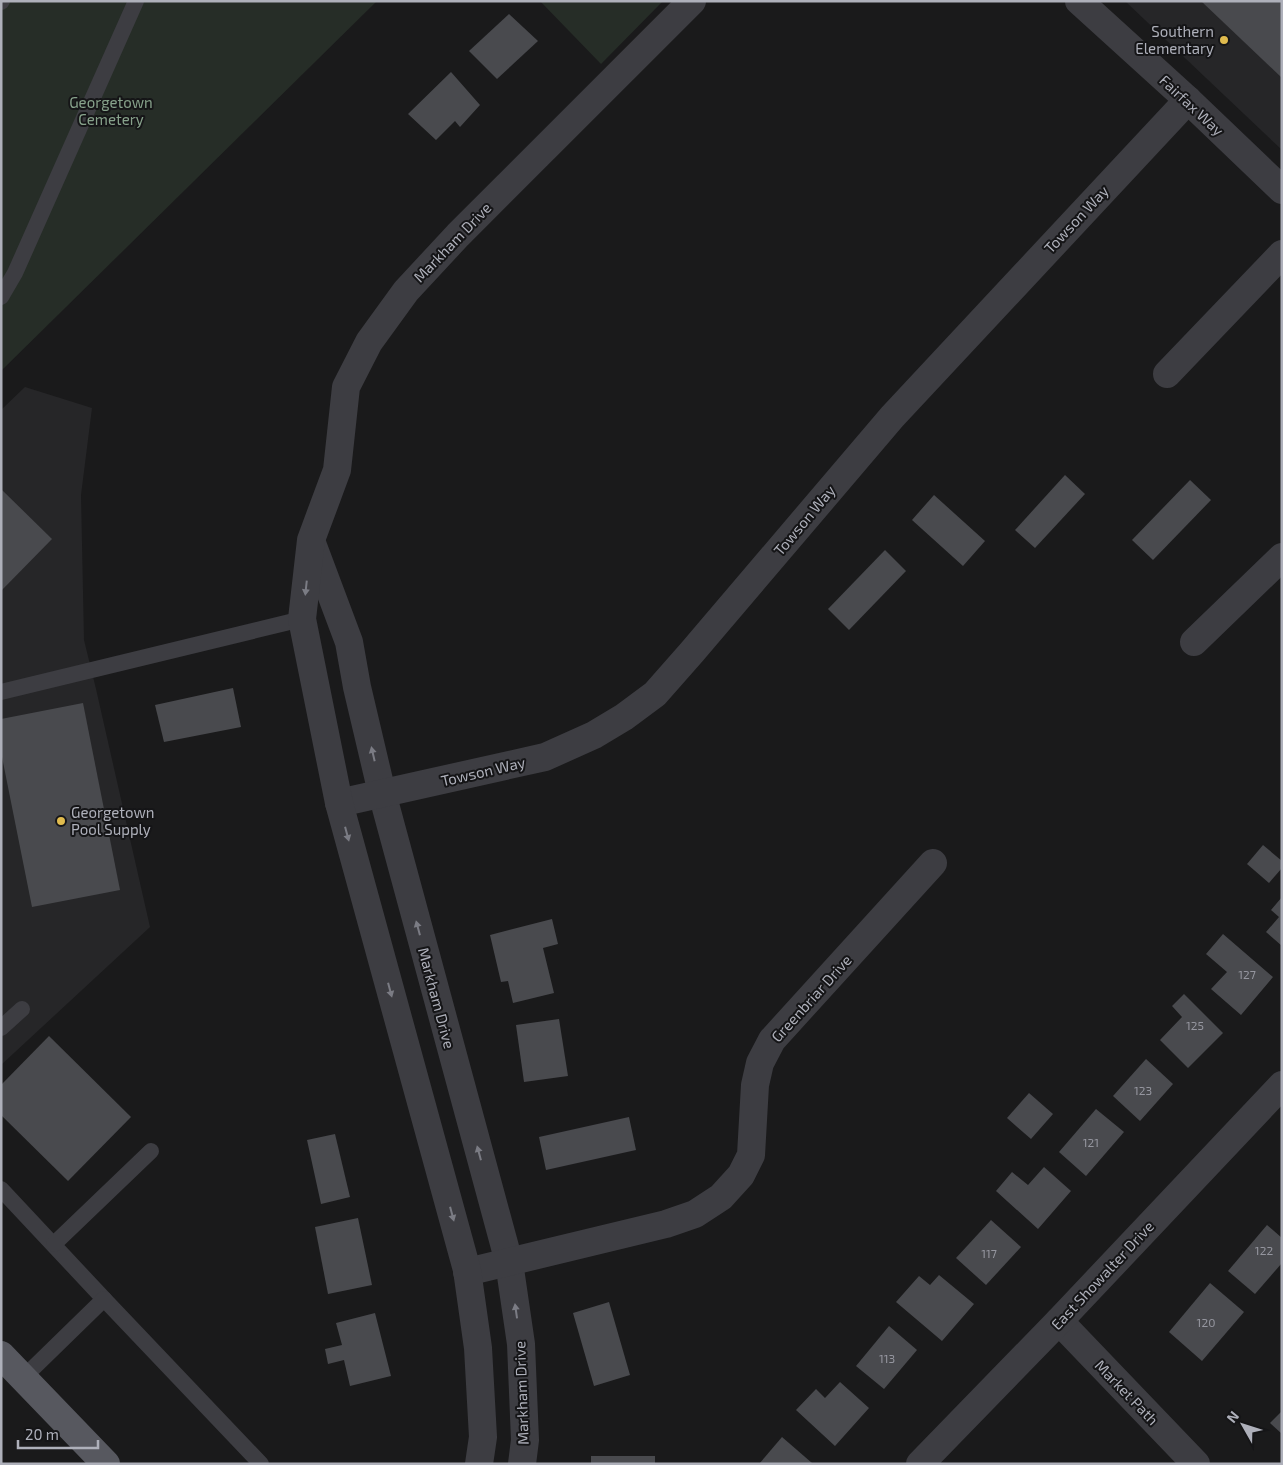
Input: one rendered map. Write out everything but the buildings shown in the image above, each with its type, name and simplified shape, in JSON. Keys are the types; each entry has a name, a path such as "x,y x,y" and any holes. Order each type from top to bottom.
{"main road":[{"path":"1,1355 106,1464"}],"street":[{"name":"Markham Drive","path":"479,1464 483,1437 478,1348 467,1272 338,803 302,619 310,540 337,470 346,387 369,342 406,291 458,235 692,1"},
{"name":"Fairfax Way","path":"1079,1 1188,100 1282,190"},
{"name":"Towson Way","path":"338,803 545,757 594,736 655,694 892,417 1188,100"},
{"path":"1167,374 1282,254"},
{"name":"Markham Drive","path":"310,540 349,642 357,687 382,794 509,1262 521,1344 526,1440 522,1464"},
{"path":"1194,642 1282,557"},
{"name":"Greenbriar Drive","path":"467,1272 666,1224 695,1214 721,1197 740,1175 751,1155 754,1085 760,1063 772,1040 933,863"},
{"name":"East Showalter Drive","path":"920,1464 1059,1321 1282,1085"},
{"name":"Market Path","path":"1059,1321 1196,1464"}],"lane":[{"path":"1,297 15,273 136,1"},
{"path":"1,692 302,619"},
{"path":"1,1028 22,1009"},
{"path":"54,1244 151,1150"},
{"path":"1,1189 261,1464"},
{"path":"23,1378 104,1299"}],"shaded area":[{"name":"Southern Elementary","path":"1125,1 1282,1 1282,150 1206,78"},
{"path":"25,387 92,408 81,495 84,640 150,927 1,1065 1,410"}],"green space":[{"name":"Georgetown Cemetery","path":"1,1 377,1 1,371"},
{"path":"540,1 663,1 601,64"}],"place":[{"name":"Southern Elementary","path":"1224,40"},
{"name":"Georgetown Pool Supply","path":"61,821"}]}
